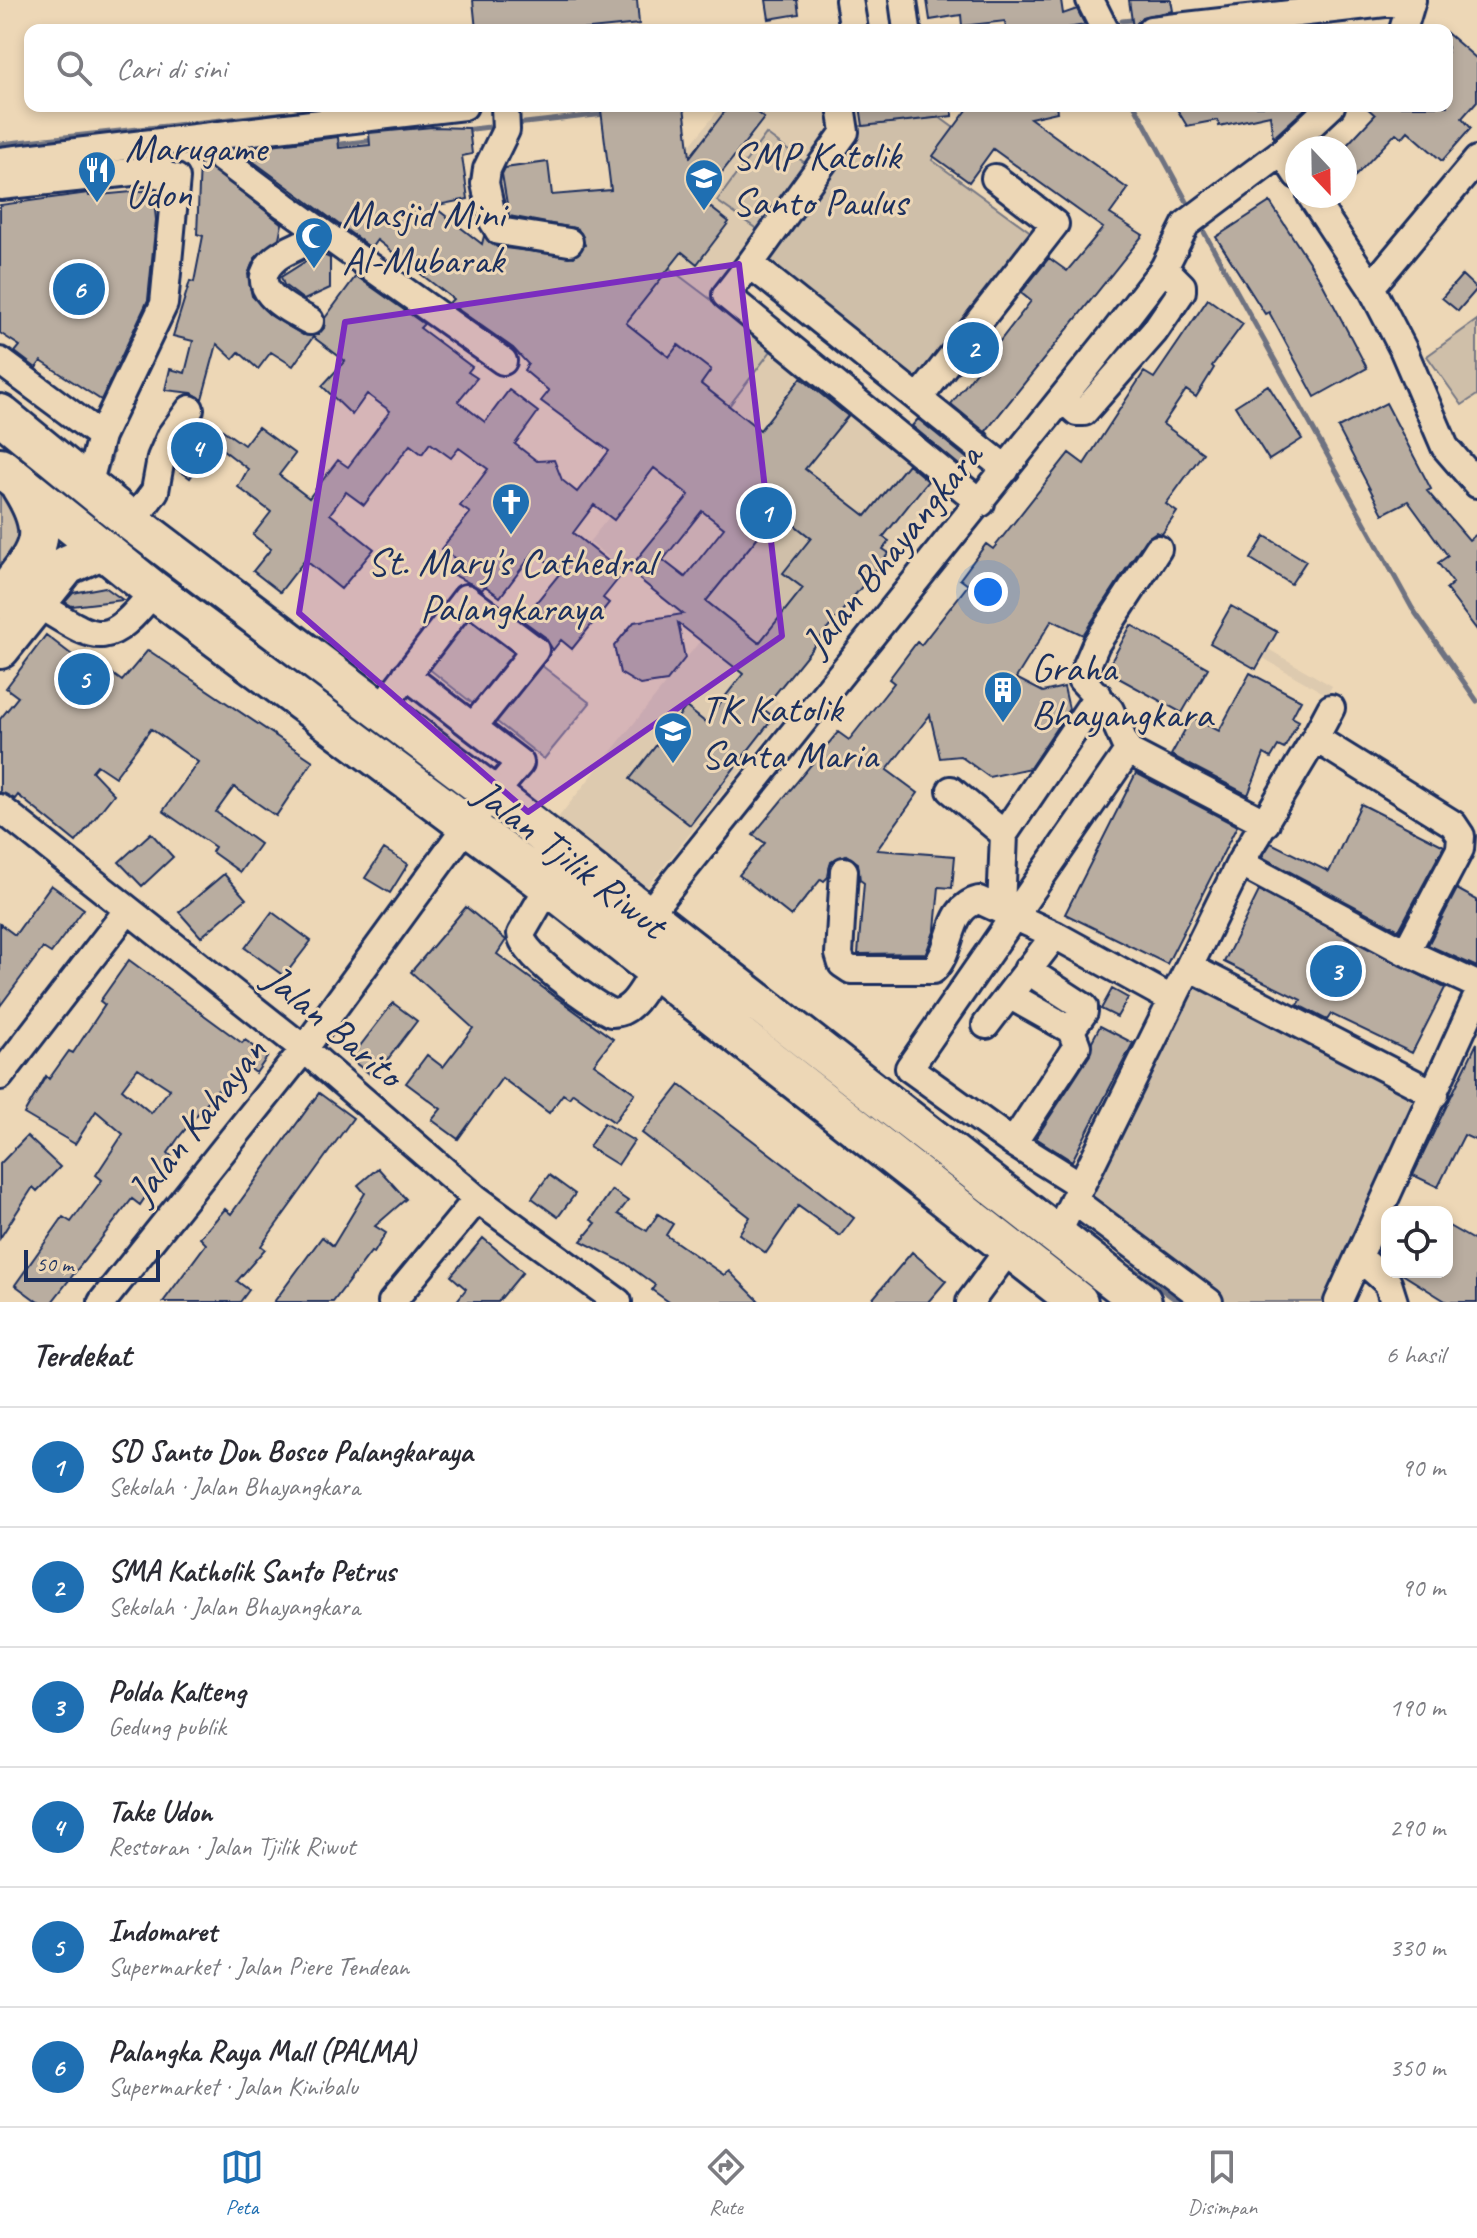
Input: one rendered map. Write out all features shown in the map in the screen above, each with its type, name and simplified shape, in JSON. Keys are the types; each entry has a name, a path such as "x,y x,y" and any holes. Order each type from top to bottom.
{"highway":[{"name":"Jalan Tjilik Riwut","path":"0,414 132,522 493,795 1142,1302"},
{"name":"Jalan Tjilik Riwut","path":"8,473 154,591 549,886 654,972 1009,1249 1064,1298"},
{"path":"0,649 18,601 40,523 8,473"},
{"path":"18,601 67,565 101,550"},
{"path":"654,972 676,941"}],"street":[{"path":"849,0 853,24"},
{"path":"903,0 906,24"},
{"path":"1090,0 1102,24"},
{"path":"1203,24 1412,0 1405,24"},
{"path":"0,161 415,112"},
{"path":"505,112 506,130 487,169 485,183 493,221 499,231 569,242"},
{"path":"842,112 845,132 726,295 981,503"},
{"path":"1285,157 1282,152 1325,112"},
{"path":"205,138 221,158 503,361"},
{"path":"0,186 177,167 178,141"},
{"name":"Jalan Bhayangkara","path":"646,917 981,503 1164,268 1186,224 1208,204 1282,152"},
{"path":"1371,287 1477,160"},
{"path":"83,187 118,182 136,172 176,178 164,304 101,436 88,486"},
{"path":"920,397 1055,224 995,178"},
{"path":"1319,208 1371,287 1403,349 1445,447 1477,484"},
{"path":"310,321 271,298 265,289 265,274 275,259 307,244 320,232"},
{"path":"750,264 920,397 1006,469"},
{"path":"0,361 101,436"},
{"path":"34,378 59,397 64,409"},
{"path":"132,522 155,491 166,446 190,409"},
{"path":"1158,549 1081,674 1081,679 1110,710 1128,751 1266,823"},
{"path":"18,601 88,635 111,632 127,625 154,591"},
{"path":"380,710 406,675 466,598 535,650 473,727 406,675"},
{"path":"1009,913 1004,834 1098,695"},
{"path":"1056,1236 1240,863 1331,708"},
{"name":"Jalan Kahayan","path":"102,1302 304,1049 468,824 520,763 473,727"},
{"path":"1315,738 1453,824 1461,836 1460,849 1406,952"},
{"path":"1128,751 1009,913 909,1068 1013,1143 1209,1302"},
{"path":"951,790 1004,834"},
{"name":"Jalan Barito","path":"0,808 304,1049 477,1199 618,1302"},
{"path":"1240,863 1406,952 1477,985"},
{"path":"844,871 839,954 842,964 851,970 933,970 964,906 979,900 1055,935 1173,1000"},
{"path":"549,886 521,934 523,946 535,958 611,1013 625,1010 633,1003 654,972"},
{"path":"0,1076 127,911"},
{"path":"986,1025 1055,935"},
{"path":"1189,967 1435,1094"},
{"path":"1027,970 1084,1007 1084,1012 1071,1030"},
{"path":"1009,995 1071,1030 1077,1046 1013,1143"},
{"path":"1338,1302 1477,997"},
{"path":"392,1302 477,1199"},
{"path":"970,1302 1009,1249"},
{"path":"1360,1258 1388,1283 1394,1302"}],"highlighted area":[{"path":"739,264 782,636 528,812 299,613 345,322"}],"shaded area":[{"path":"717,112 830,112 832,134 711,291 802,370 944,484 773,697 789,711 646,888 557,819 700,641 670,616 675,608 589,542 676,434 541,329"},
{"path":"939,117 954,128 932,160 1036,236 921,382 762,256 853,127"},
{"path":"766,134 809,166 761,232 717,201"},
{"path":"669,268 774,347 729,406 701,384 710,370 679,345 669,357 626,323"},
{"path":"1477,320 1477,395 1462,405 1427,356"},
{"path":"0,490 10,499 24,527 0,586"},
{"path":"778,512 811,538 784,573 803,588 759,643 706,601"},
{"path":"467,609 525,652 481,710 423,664"},
{"path":"1268,649 1332,686 1327,695 1263,658"},
{"path":"541,665 590,703 544,759 496,721"},
{"path":"1195,986 1423,1099 1326,1302 1225,1302 1085,1199"}],"building":[{"path":"473,0 637,0 639,24 475,24"},
{"path":"766,0 797,0 799,14 769,19"},
{"path":"927,0 1061,0 1063,14 1077,9 1084,24 1005,24 1005,21 962,24 961,15 930,20"},
{"path":"1129,0 1171,0 1173,11 1142,17 1132,24"},
{"path":"1453,38 1477,59 1477,101 1462,118 1471,128 1442,161 1408,131 1402,138 1396,133 1357,174 1355,136 1375,115 1372,112 1453,112"},
{"path":"601,112 685,112 690,157 724,112 756,112 764,118 716,180 720,183 705,203 729,222 697,264 682,252 626,323 669,357 678,345 711,370 701,384 760,430 801,378 848,416 805,469 866,516 908,464 928,481 883,537 889,541 883,549 889,553 763,709 774,717 690,825 630,779 686,707 705,722 743,674 678,623 685,658 667,681 640,685 620,673 614,646 634,622 683,614 628,570 689,495 654,468 614,520 594,505 573,533 623,573 603,598 609,603 572,649 561,640 553,650 545,637 522,620 561,572 534,552 500,597 485,586 482,590 454,575 463,564 441,549 470,513 460,506 488,469 459,448 451,458 430,443 422,454 410,445 364,505 346,492 330,514 374,549 341,589 305,560 280,592 253,571 271,549 253,535 271,512 238,487 248,469 214,443 190,478 176,468 176,463 204,417 244,445 258,427 295,454 279,475 309,498 338,460 348,467 390,411 367,394 352,415 322,386 345,361 313,337 293,366 271,352 258,369 239,352 233,359 217,344 202,399 192,393 165,390 170,369 185,373 193,341 173,336 190,281 194,282 203,236 197,234 200,163 204,162 282,224 279,238 255,258 248,274 252,296 270,315 303,335 318,335 324,328 325,318 356,276 424,324 420,328 472,367 468,372 477,378 458,401 485,422 509,390 538,412 515,444 537,461 554,460 562,480 577,492 609,451 541,401 549,391 524,370 528,364 513,348 449,303 453,299 377,240 371,248 236,149 338,137 339,148 370,145 369,133 432,127 469,128 472,154 462,156 468,199 433,206 482,244 484,236 497,247 574,257 585,245 578,229 509,216 502,174 505,168 548,162 552,195 611,190","holes":["702,511 724,528 685,577 663,560","778,512 811,538 783,573 803,588 759,643 706,601"]},
{"path":"861,112 952,112 952,116 863,126"},
{"path":"966,112 1057,112 1030,118 1128,189 1110,214 1143,235 986,431 990,436 951,404 1031,301 1021,293 1049,258 1067,271 1103,228 993,149 969,182 933,156"},
{"path":"1179,112 1301,112 1273,138 1270,115 1219,126 1218,120 1187,126"},
{"path":"153,190 156,220 148,300 101,400 41,361 36,368 15,352 20,346 0,333 0,205 88,193 89,196"},
{"path":"1270,202 1320,279 1367,368 1315,397 1269,312 1265,314 1216,237"},
{"path":"319,253 330,258 330,288 304,300 284,285 281,277"},
{"path":"1462,275 1477,289 1458,311 1442,298"},
{"path":"1208,299 1243,324 1212,366 1214,368 1196,397 1186,390 1163,424 1203,453 1166,504 1177,512 1162,534 1156,532 1145,540 1083,635 1052,620 1016,678 1043,692 1064,687 1069,709 1030,768 989,777 960,756 940,758 930,715 887,770 918,793 877,850 955,856 952,888 939,887 935,929 926,953 858,954 864,883 860,880 858,863 846,855 831,862 828,877 824,881 821,879 791,916 739,875 765,843 753,835 838,732 849,740 894,683 889,679 917,642 921,645 968,585 960,579 986,544 993,549 1069,453 1084,464 1144,372 1154,378"},
{"path":"1268,385 1302,439 1269,460 1235,406"},
{"path":"1386,403 1431,489 1427,491 1469,540 1477,534 1477,630 1446,589 1453,583 1438,563 1448,556 1408,501 1383,514 1338,428"},
{"path":"918,419 970,461 964,469 912,426"},
{"path":"1265,536 1306,561 1291,584 1251,559"},
{"path":"105,587 123,600 72,606 65,602 73,593"},
{"path":"1231,606 1277,632 1256,669 1210,643"},
{"path":"1131,625 1208,668 1182,713 1106,671"},
{"path":"46,635 89,668 104,668 122,681 148,650 313,761 276,816 234,787 216,812 260,844 240,872 212,852 215,847 163,811 198,762 151,729 115,777 97,765 92,771 114,794 76,842 18,795 15,799 0,792 0,719 18,697 6,688"},
{"path":"1250,673 1301,700 1292,717 1299,721 1284,749 1278,746 1271,758 1264,754 1248,795 1171,755 1192,717 1219,731"},
{"path":"1136,773 1237,826 1167,964 1065,914"},
{"path":"1361,804 1444,846 1399,930 1262,857 1271,843 1329,872"},
{"path":"151,833 173,857 142,886 119,862"},
{"path":"384,849 408,864 390,893 365,878"},
{"path":"224,874 246,899 201,937 179,912"},
{"path":"51,885 84,909 51,953 43,948 0,1006 0,924 15,935"},
{"path":"1457,889 1477,900 1477,967 1428,945"},
{"path":"1259,891 1445,988 1412,1053 1331,1014 1327,1020 1298,1005 1301,1000 1224,962"},
{"path":"466,907 506,940 497,954 613,1039 594,1064 635,1093 614,1122 573,1093 569,1098 563,1094 549,1113 502,1078 458,1139 432,1120 441,1109 406,1083 427,1055 443,1067 473,1028 411,972"},
{"path":"272,912 311,941 284,976 245,948"},
{"path":"129,960 242,1043 245,1040 268,1056 256,1073 243,1063 219,1092 217,1090 168,1153 172,1157 140,1205 132,1199 52,1302 38,1302 15,1285 63,1217 71,1222 102,1180 96,1175 123,1134 96,1111 75,1144 24,1114 46,1076 49,1079 69,1051 73,1053 105,1005 100,1001","holes":["138,1068 170,1089 151,1113 122,1089"]},
{"path":"1112,989 1128,998 1117,1017 1101,1009"},
{"path":"393,1003 417,1021 374,1077 350,1059"},
{"path":"1100,1026 1133,1043 1072,1161 1036,1138 1090,1055 1092,1041"},
{"path":"1477,1043 1477,1141 1464,1135 1438,1187 1413,1175"},
{"path":"680,1085 854,1218 840,1236 798,1206 766,1253 739,1234 750,1217 642,1133"},
{"path":"319,1093 353,1118 261,1246 265,1249 237,1281 249,1290 240,1302 163,1302 206,1244 200,1238 225,1209 231,1214"},
{"path":"604,1123 634,1141 618,1165 589,1147"},
{"path":"27,1136 60,1167 37,1191 33,1187 0,1238 0,1164"},
{"path":"378,1168 406,1199 375,1226 386,1233 374,1253 371,1252 333,1302 274,1302 322,1237 333,1246 365,1193 358,1185"},
{"path":"549,1175 575,1194 558,1217 532,1198"},
{"path":"612,1190 628,1201 618,1214 647,1231 658,1214 673,1224 666,1235 724,1275 729,1271 760,1302 669,1302 652,1290 655,1285 625,1263 581,1241 596,1223 591,1220"},
{"path":"1453,1228 1477,1242 1477,1302 1447,1302 1409,1278 1453,1278"},
{"path":"483,1238 523,1272 498,1302 456,1302 466,1289 451,1276"},
{"path":"912,1252 946,1281 928,1302 870,1302"}],"waterway":[{"path":"1122,21 1152,18"},
{"path":"0,144 296,112"},
{"path":"1138,112 1192,211"},
{"path":"516,124 605,114"},
{"path":"464,130 498,126"},
{"path":"333,145 375,140"},
{"path":"189,161 210,159"},
{"path":"1199,223 1412,608 1477,701"},
{"path":"112,452 105,476 139,502"},
{"path":"150,511 192,544"},
{"path":"1105,1249 1179,1302"}],"place":[{"name":"Marugame Udon","path":"97,204"},
{"name":"SMP Katolik Santo Paulus","path":"704,212"},
{"name":"Masjid Mini Al-Mubarak","path":"314,270"},
{"name":"Palangka Raya Mall (PALMA)","path":"79,289"},
{"name":"SMA Katholik Santo Petrus","path":"973,348"},
{"name":"Take Udon","path":"197,448"},
{"name":"SD Santo Don Bosco Palangkaraya","path":"766,513"},
{"name":"St. Mary's Cathedral Palangkaraya","path":"511,536"},
{"name":"Indomaret","path":"84,679"},
{"name":"Graha Bhayangkara","path":"1003,724"},
{"name":"TK Katolik Santa Maria","path":"673,765"},
{"name":"Polda Kalteng","path":"1336,971"}]}
